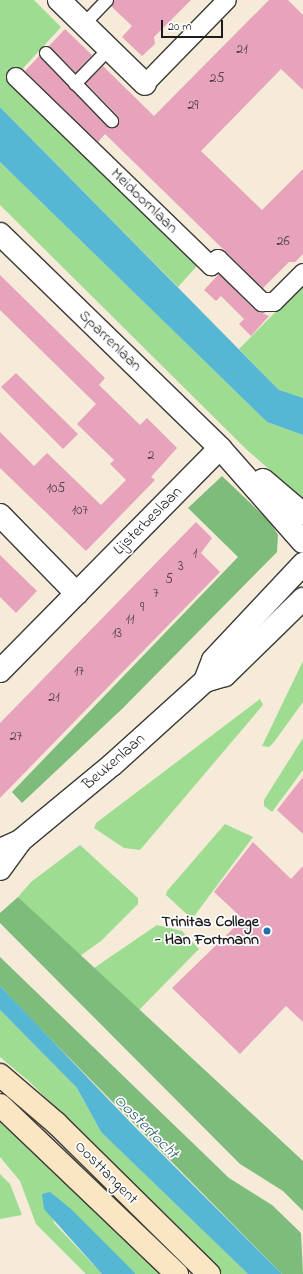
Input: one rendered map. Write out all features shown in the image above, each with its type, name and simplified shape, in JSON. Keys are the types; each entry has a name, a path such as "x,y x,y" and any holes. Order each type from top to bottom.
{"main road":[{"name":"Oosttangent","path":"0,1075 56,1123 209,1274"},
{"name":"Oosttangent","path":"0,1105 177,1274"}],"street":[{"path":"59,0 108,50 145,84 227,0"},
{"name":"Meidoornlaan","path":"16,77 211,266 218,259 262,302 274,302 303,273"},
{"name":"Sparrenlaan","path":"0,234 220,448 303,542"},
{"name":"Sparrenlaan","path":"220,448 251,469 303,514"},
{"name":"Lijsterbeslaan","path":"0,671 220,448"},
{"path":"0,515 77,594"},
{"name":"Beukenlaan","path":"205,681 213,660 303,564"},
{"name":"Beukenlaan","path":"0,869 20,841 112,765 205,681 225,675 303,599"},
{"name":"Beukenlaan","path":"0,850 20,841"}],"lane":[{"path":"84,24 108,0"},
{"path":"75,84 108,50"},
{"path":"46,53 112,121"}],"green space":[{"path":"0,0 34,0 61,27 17,75 204,258 178,287 0,107"},
{"path":"0,162 267,422 303,435 303,499 246,449 0,205"},
{"path":"303,284 303,398 301,399 279,390 239,349"},
{"path":"222,476 271,523 278,535 277,552 123,708 22,803 12,792 238,557 188,508"},
{"path":"303,661 303,702 274,742 269,747 262,746"},
{"path":"260,699 263,705 140,850 124,848 94,828 96,823"},
{"path":"303,738 303,770 272,812 264,806 264,800"},
{"path":"225,824 253,837 192,919 166,895 167,891"},
{"path":"80,845 138,898 138,904 101,941 80,956 18,897 31,882"},
{"path":"18,897 303,1161 303,1211 283,1191 240,1164 0,923 0,913"},
{"path":"157,925 182,931 199,949 139,1010 94,968"},
{"path":"0,957 229,1178 272,1205 301,1233 303,1274 282,1274 29,1017 0,986"},
{"path":"0,1010 77,1088 101,1132 248,1274 220,1274 31,1083 0,1057"},
{"path":"0,1119 164,1274 136,1274 50,1193 54,1223 102,1274 86,1274 36,1224 20,1181 0,1157"},
{"path":"0,1174 10,1184 22,1215 0,1219"}],"water":[{"path":"0,107 279,390 303,398 303,435 267,422 0,162"},
{"path":"0,986 131,1123 282,1274 248,1274 101,1132 77,1088 0,1010"},
{"path":"50,1192 71,1209 136,1274 102,1274 44,1209 42,1194"}],"building":[{"path":"114,0 191,0 154,37 155,44 142,56 122,37 132,26 111,6"},
{"path":"269,0 288,0 303,15 303,90 281,69 201,151 262,210 303,169 303,254 295,262 289,262 263,288 105,134 98,142 25,71 39,56 107,126 114,128 119,123 118,116 86,83 103,66 154,116"},
{"path":"65,29 92,55 76,73 49,46"},
{"path":"219,274 255,310 269,316 251,336 239,324 244,319 221,296 216,301 204,290"},
{"path":"0,275 105,378 99,385 140,425 147,418 177,448 151,477 155,480 86,551 0,468 0,432 34,466 47,453 101,505 126,480 110,464 114,460 77,424 96,404 0,310"},
{"path":"16,373 78,434 63,449 1,387"},
{"path":"196,522 212,538 201,553 220,572 0,798 0,723"},
{"path":"0,555 37,591 16,613 0,597"},
{"path":"303,777 303,834 277,810"},
{"path":"253,842 291,879 303,866 303,1022 286,1006 240,1054 172,988 243,919 214,892"}],"place":[{"name":"Trinitas College - Han Fortmann","path":"267,931"}],"water label":[{"name":"Oostertocht","path":"146,1127"}]}
